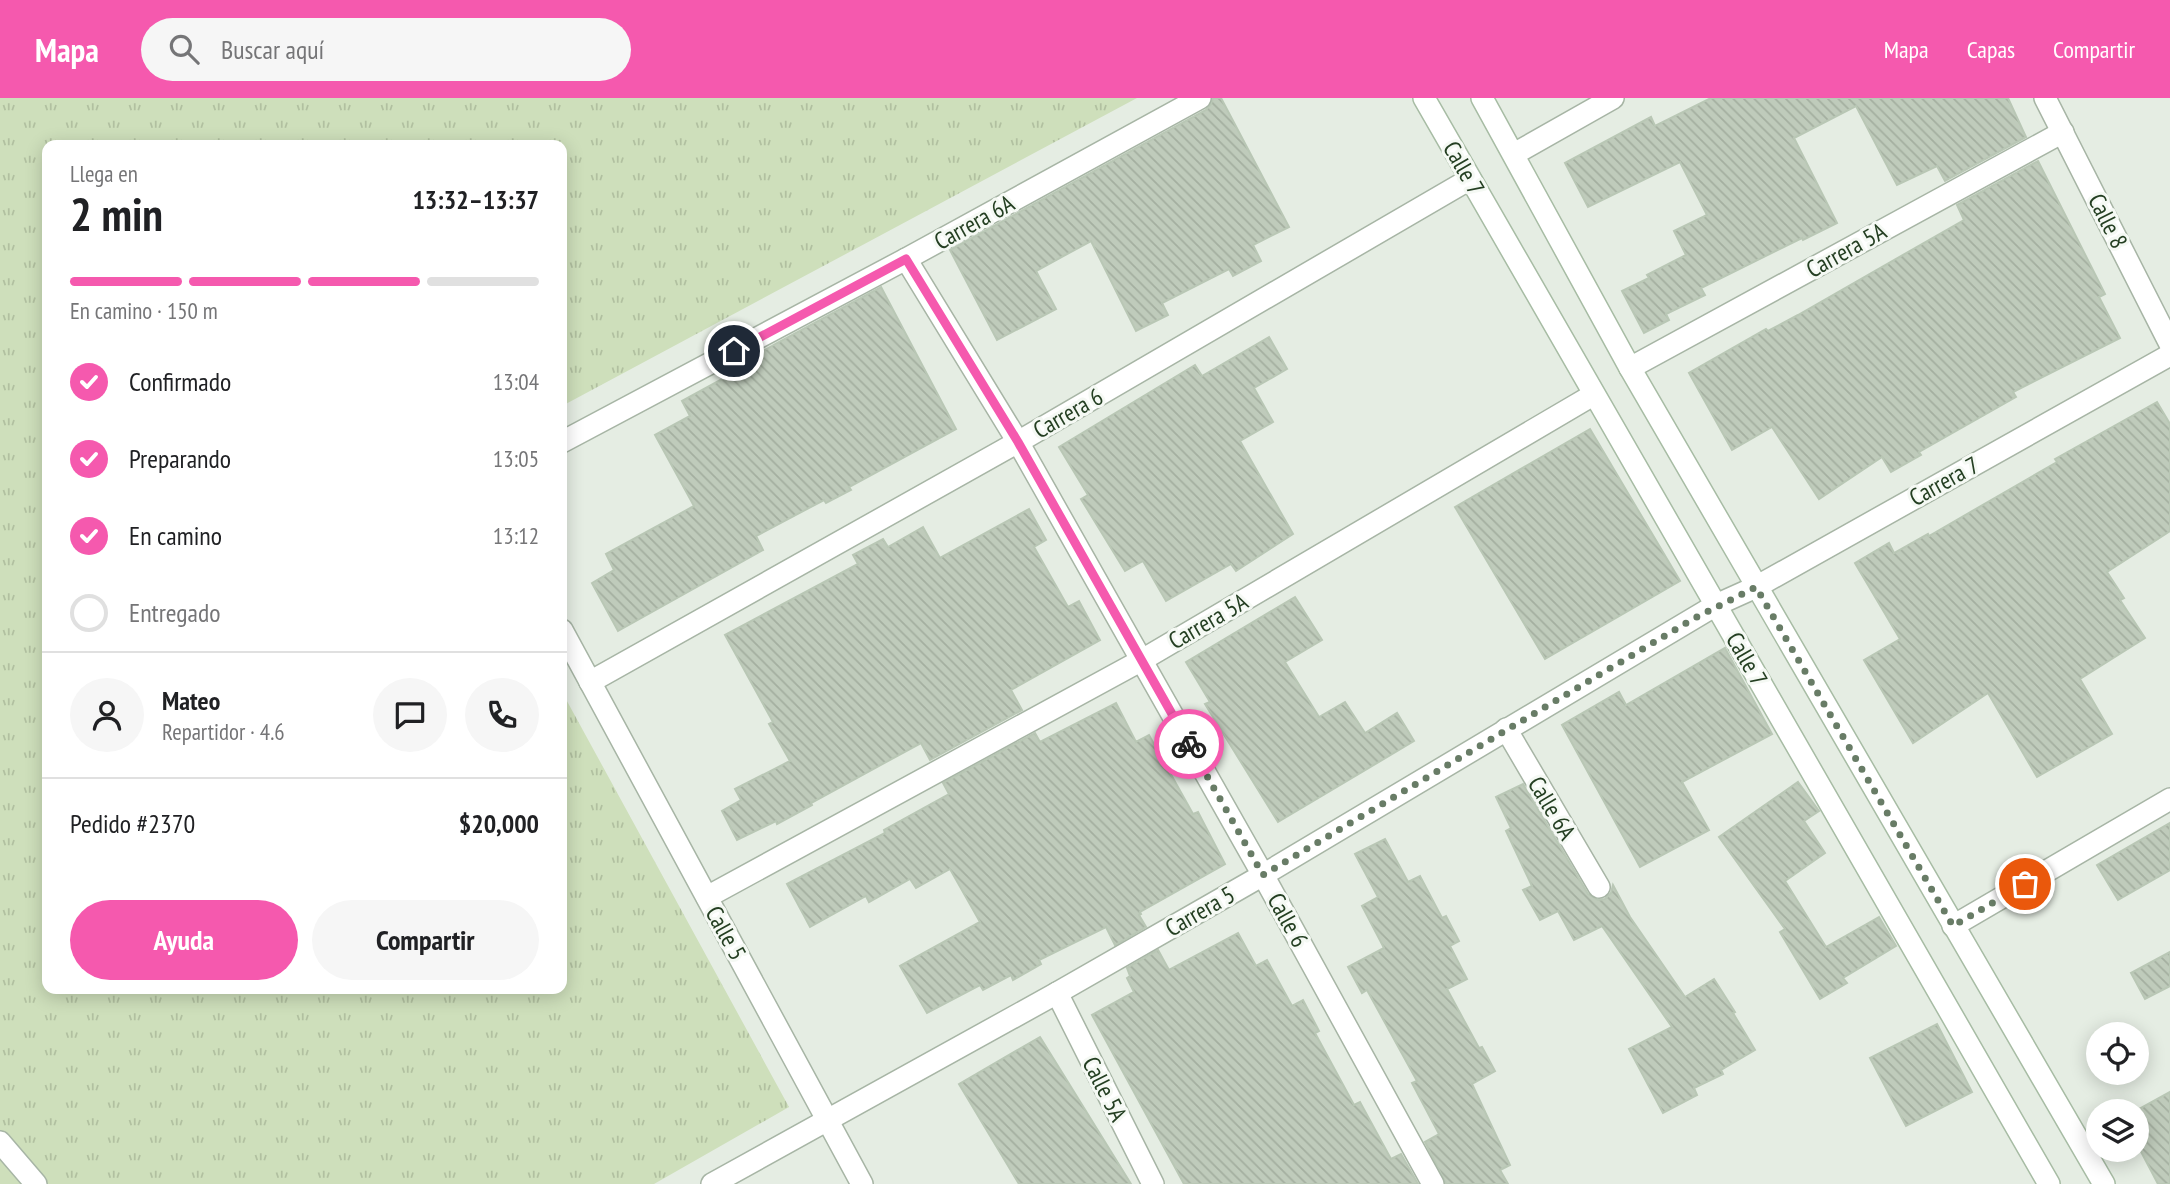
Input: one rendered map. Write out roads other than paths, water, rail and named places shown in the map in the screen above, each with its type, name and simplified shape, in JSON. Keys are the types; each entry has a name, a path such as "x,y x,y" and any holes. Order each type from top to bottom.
{"street":[{"name":"Carrera 6A","path":"567,439 906,259 1200,98"},
{"name":"Calle 7","path":"1424,98 2049,1184"},
{"name":"Calle 7","path":"1482,98 1630,368 2104,1184"},
{"path":"1514,154 1613,98"},
{"name":"Calle 8","path":"2045,98 2170,344"},
{"name":"Carrera 5A","path":"1630,368 2063,132"},
{"name":"Carrera 6","path":"590,682 1018,442 1470,179"},
{"name":"Calle 6","path":"906,259 1018,442 1263,875 1433,1184"},
{"name":"Carrera 7","path":"1716,605 1756,587 2170,355"},
{"name":"Carrera 5A","path":"707,897 1142,660 1593,395"},
{"name":"Carrera 5","path":"712,1184 1057,993 1263,875 1716,605"},
{"path":"567,639 590,682"},
{"name":"Calle 5","path":"590,682 862,1184"},
{"name":"Calle 6A","path":"1506,729 1599,887"},
{"path":"1953,926 2170,799"},
{"name":"Calle 5A","path":"1057,993 1153,1184"},
{"path":"0,1142 36,1184"}]}
